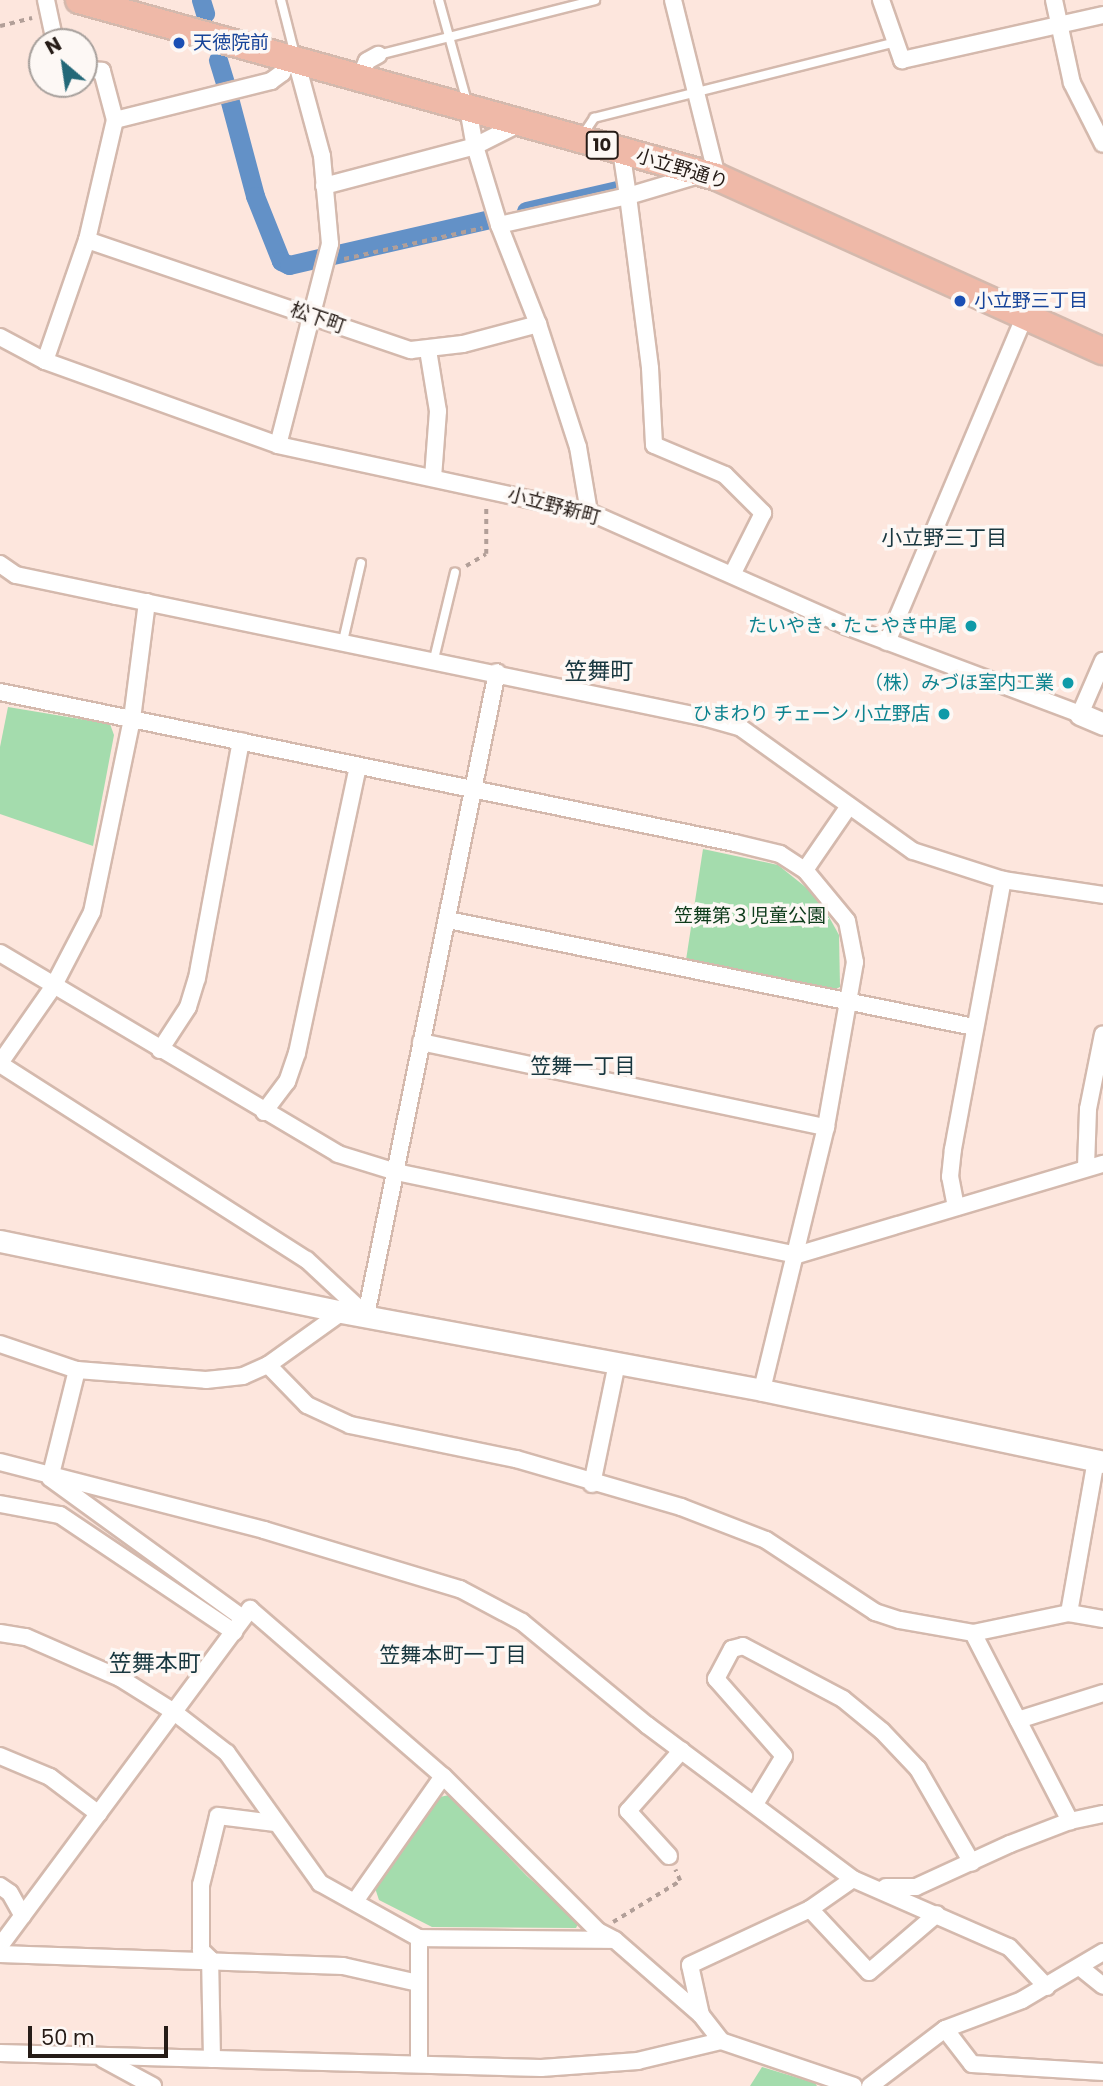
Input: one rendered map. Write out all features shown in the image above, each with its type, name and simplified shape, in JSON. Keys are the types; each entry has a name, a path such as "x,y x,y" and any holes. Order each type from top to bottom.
{"main road":[{"name":"小立野通り","path":"79,0 711,175 1103,351"}],"street":[{"path":"499,225 711,175 696,91 673,0"},
{"path":"881,0 893,43 902,60 1103,15"},
{"path":"1054,0 1072,83 1103,144"},
{"path":"48,7 52,28"},
{"path":"360,78 367,61 378,55"},
{"path":"115,120 271,81 282,73 293,59"},
{"path":"278,445 330,243 322,156 293,59"},
{"path":"45,361 87,240 115,120 102,71 98,71"},
{"path":"468,108 475,146 499,225 538,324 578,447 589,512"},
{"path":"324,186 475,146 521,123"},
{"path":"621,150 650,368 654,445 725,475 763,513 733,573"},
{"name":"松下町","path":"87,240 411,350 428,350"},
{"path":"887,642 1025,316"},
{"path":"433,477 438,411 428,350 538,324"},
{"name":"小立野新町","path":"0,337 45,361 278,445 589,512 887,642 1080,714 1103,716"},
{"path":"0,564 16,575 435,659 741,728 913,851 1003,880 1103,895"},
{"path":"147,602 132,719 92,912 53,987 0,1063 307,1260 366,1315"},
{"path":"1103,661 1080,714 1103,724"},
{"path":"366,1315 497,673"},
{"path":"0,692 474,787 780,854 805,870 847,921 855,962 826,1127 762,1390"},
{"path":"160,1050 188,1007 197,978 241,741"},
{"path":"264,1112 287,1082 297,1053 358,765"},
{"path":"805,870 849,806"},
{"path":"956,1207 952,1158 1003,880"},
{"path":"448,920 974,1027"},
{"path":"0,953 264,1112 338,1153 396,1172 797,1255 1103,1164"},
{"path":"1086,1167 1088,1110 1103,1034"},
{"path":"421,1042 826,1127"},
{"path":"0,1241 342,1312 762,1390 1100,1461 1069,1613"},
{"path":"0,1344 77,1370 206,1380 243,1376 268,1365 342,1312"},
{"path":"592,1485 617,1363"},
{"path":"268,1365 307,1405 350,1425 516,1460 592,1485 681,1507 766,1540 876,1612 973,1633 1069,1613 1103,1619"},
{"path":"50,1478 77,1370"},
{"path":"0,1462 50,1478 264,1530 460,1589 522,1622 682,1750 853,1879 880,1887 1009,1947 1047,1987"},
{"path":"50,1478 243,1618"},
{"path":"0,1504 60,1514 233,1632"},
{"path":"0,1946 250,1609 443,1776 598,1931 615,1940 701,2015 721,2041"},
{"path":"0,1633 26,1637 120,1678 174,1712 226,1753 274,1824 320,1883 356,1900 419,1938 615,1940"},
{"path":"973,1633 1070,1821"},
{"path":"755,1804 784,1756 716,1678 732,1649 743,1646 843,1699 882,1731 918,1769 972,1863"},
{"path":"1018,1720 1103,1693"},
{"path":"668,1856 628,1811 682,1750"},
{"path":"0,1756 50,1777 99,1814"},
{"path":"356,1900 443,1776"},
{"path":"880,1887 916,1887 1070,1821 1103,1814"},
{"path":"212,2059 210,1959 201,1950 201,1885 218,1816 274,1824"},
{"path":"701,2015 690,1965 810,1909 853,1879"},
{"path":"0,1886 10,1893 23,1916"},
{"path":"810,1909 869,1972 937,1914"},
{"path":"419,1938 419,2064"},
{"path":"870,2086 945,2029 1047,1987 1103,1952"},
{"path":"0,1954 210,1959 343,1966 418,1983"},
{"path":"1081,1968 1103,1986"},
{"path":"945,2029 972,2064 1103,2072"},
{"path":"0,2053 569,2066 638,2061 721,2041 854,2086"},
{"path":"97,2057 148,2085"}],"lane":[{"path":"281,0 293,59"},
{"path":"439,0 468,108"},
{"path":"378,55 595,0"},
{"path":"580,139 594,118 893,43"},
{"path":"343,641 361,564"},
{"path":"435,659 455,572"}],"path":[{"path":"0,26 48,7"},
{"path":"325,263 499,225"},
{"path":"455,572 485,554 486,488"},
{"path":"598,1931 680,1881 668,1856"}],"green space":[{"path":"8,707 110,724 114,735 93,846 0,814 0,747"},
{"name":"笠舞第３児童公園","path":"703,849 778,865 818,897 839,935 840,987 834,990 686,960"},
{"path":"449,1795 527,1876 579,1922 576,1928 432,1927 379,1900 375,1888 440,1797"},
{"path":"762,2067 815,2083 817,2086 750,2086"}],"waterway":[{"path":"201,0 205,13"},
{"path":"218,60 226,87"},
{"path":"229,98 255,196 281,261 289,265 320,258"},
{"path":"526,211 621,189"},
{"path":"333,255 490,219"}],"place":[{"name":"天徳院前","path":"179,43"},
{"name":"小立野三丁目","path":"960,301"},
{"name":"たいやき・たこやき中尾","path":"971,626"},
{"name":"（株）みづほ室内工業","path":"1068,683"},
{"name":"ひまわり チェーン 小立野店","path":"944,714"}],"district":[{"name":"小立野三丁目","path":"944,538"},
{"name":"笠舞町","path":"599,671"},
{"name":"笠舞一丁目","path":"583,1066"},
{"name":"笠舞本町一丁目","path":"453,1655"},
{"name":"笠舞本町","path":"155,1663"}]}
